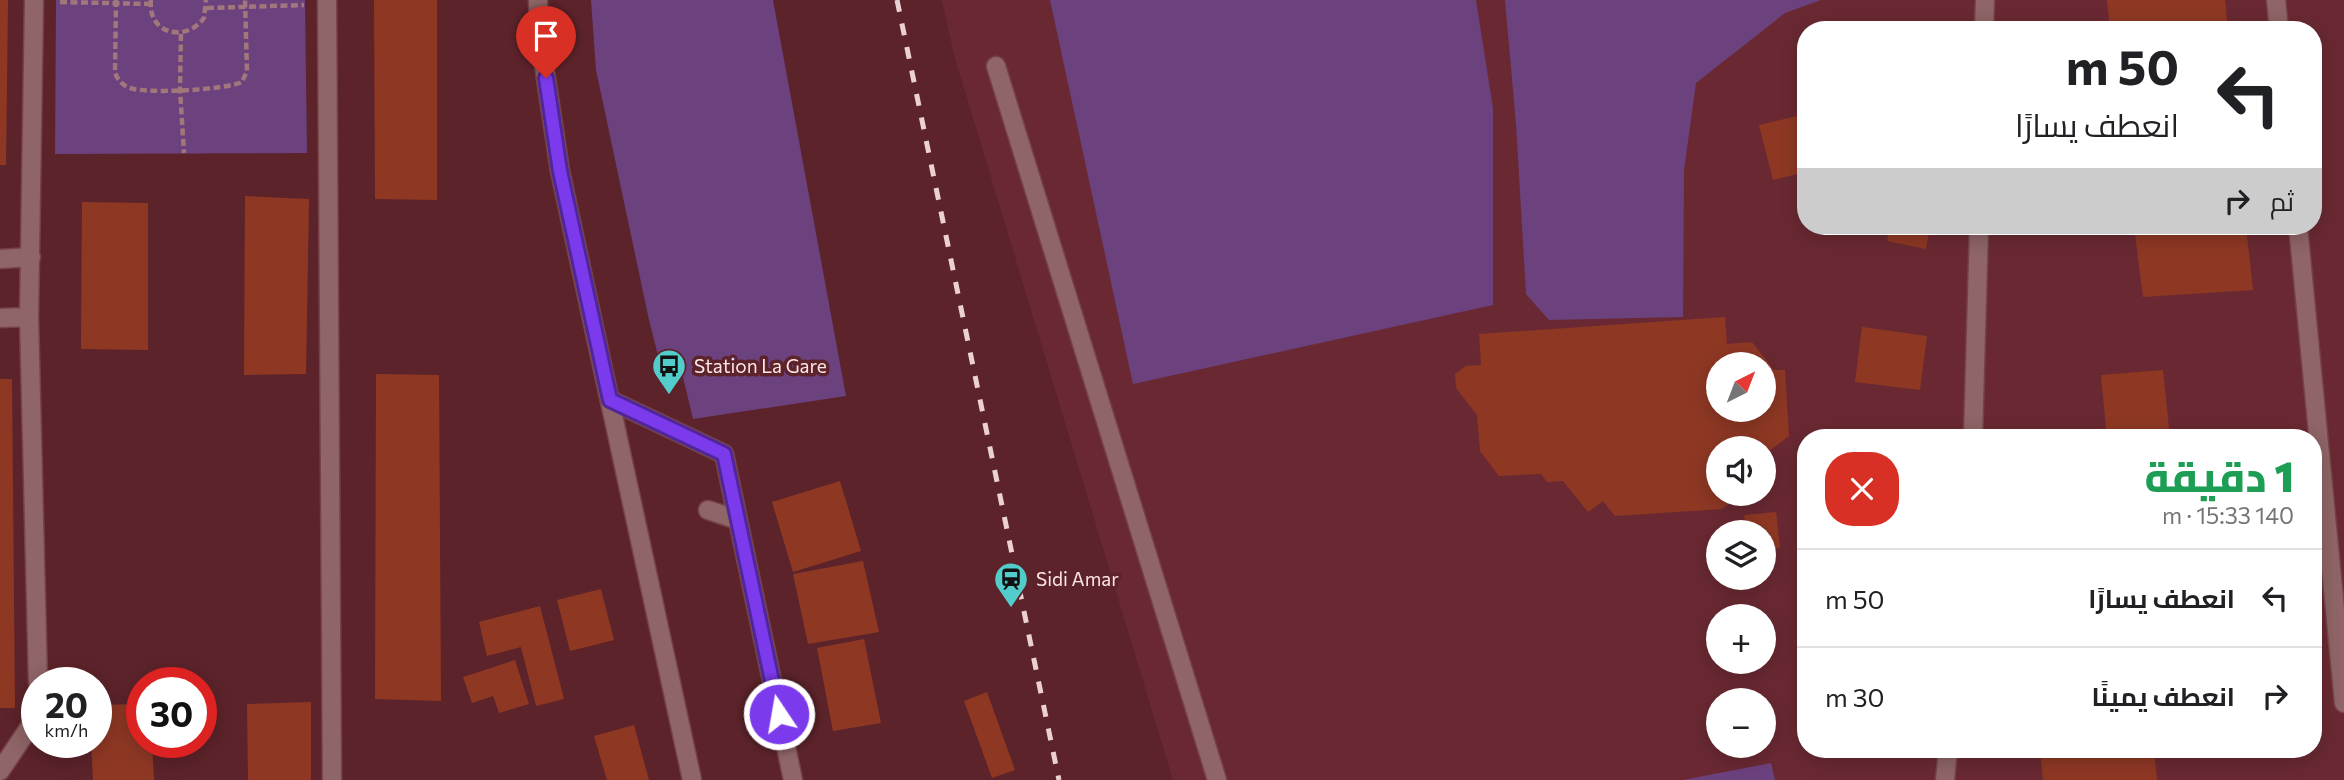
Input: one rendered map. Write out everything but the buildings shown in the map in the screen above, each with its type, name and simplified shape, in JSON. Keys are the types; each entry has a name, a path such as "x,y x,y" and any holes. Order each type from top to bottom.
{"street":[{"path":"34,0 29,317 38,667"},
{"path":"327,0 332,780"},
{"path":"538,0 539,32 560,171 692,780"},
{"path":"1984,21 1985,0"},
{"path":"2276,0 2278,21"},
{"path":"996,66 1217,780"},
{"path":"1973,429 1979,235"},
{"path":"2299,235 2321,429"},
{"path":"0,258 31,257"},
{"path":"0,318 29,317"},
{"path":"610,400 724,454 793,780"},
{"path":"2322,438 2339,589 2344,703"},
{"path":"708,510 738,520"},
{"path":"755,705 779,714"},
{"path":"0,771 21,740"},
{"path":"1945,780 1947,758"}],"path":[{"path":"59,2 151,2 151,14 163,29 181,34 198,26 207,8 206,0"},
{"path":"116,2 115,73 120,82 130,88 180,89 231,87 242,82 247,71 245,3"},
{"path":"207,8 245,3 304,5"},
{"path":"181,34 180,89 184,153"}],"shaded area":[{"path":"56,0 305,0 307,153 55,154"},
{"path":"591,0 773,0 846,396 693,419 678,356 659,359 649,320 596,70"},
{"path":"942,0 2344,0 2344,780 1173,780 954,55"},
{"path":"1050,0 1476,0 1493,108 1493,305 1133,384"},
{"path":"1505,0 1821,0 1785,13 1696,83 1684,170 1683,317 1549,320 1526,294 1516,124"},
{"path":"1771,763 1775,780 1683,780"}],"railway":[{"path":"897,0 1059,780"}],"place":[{"name":"Station La Gare","path":"669,396"},
{"name":"Sidi Amar","path":"1011,609"}],"route":[{"path":"546,78 560,171 610,400 724,454 779,714"}]}
